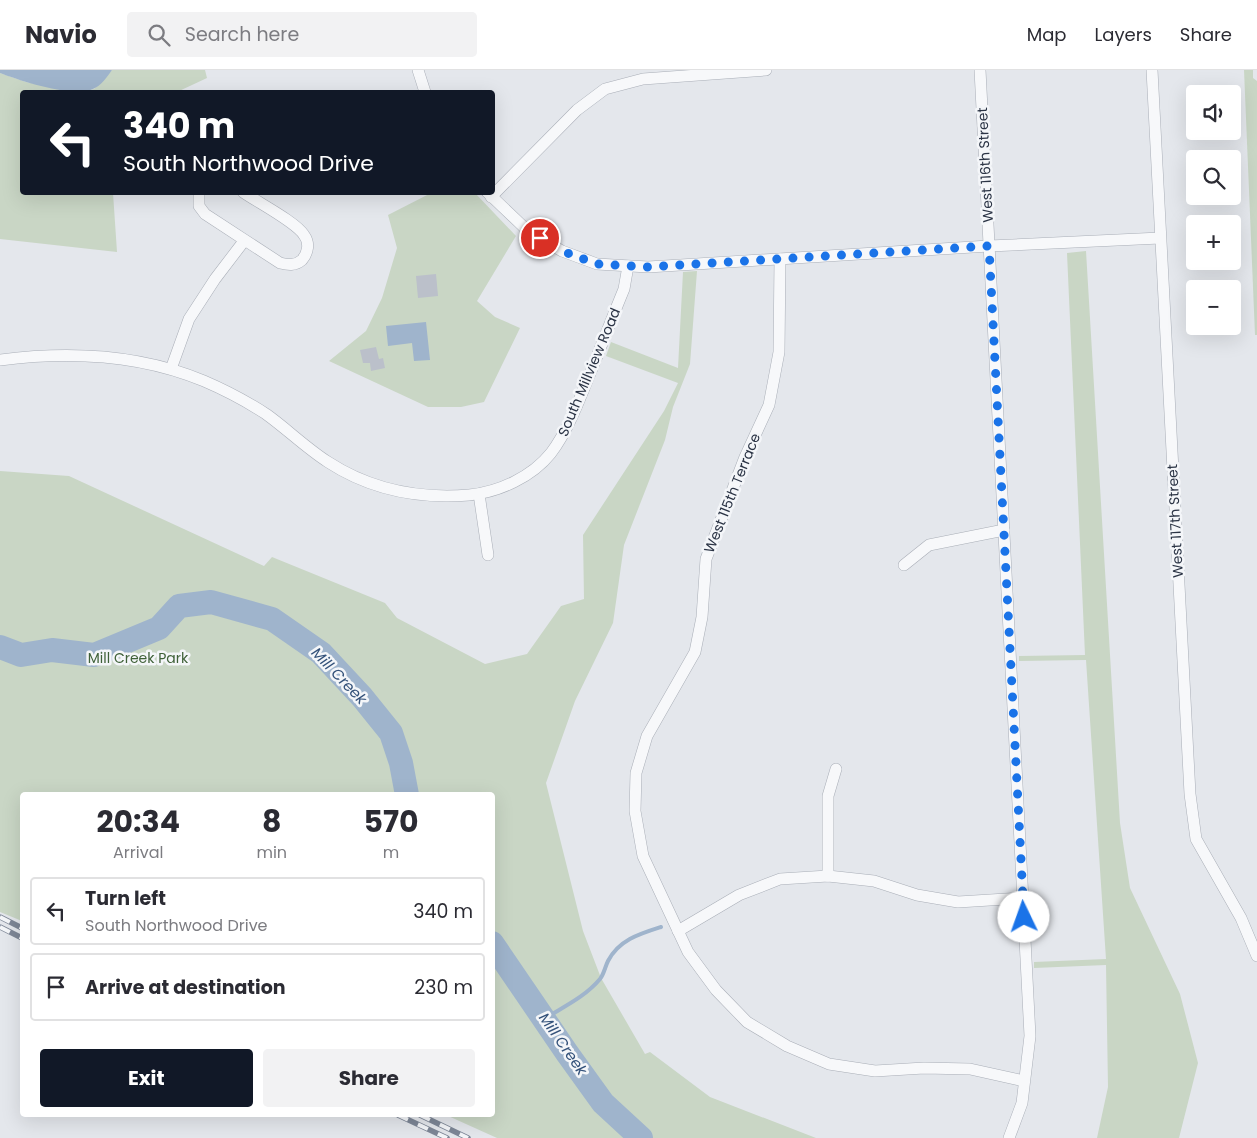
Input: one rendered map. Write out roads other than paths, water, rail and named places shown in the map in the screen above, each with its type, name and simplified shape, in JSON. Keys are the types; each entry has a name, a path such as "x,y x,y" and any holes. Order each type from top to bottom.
{"street":[{"path":"418,70 424,90"},
{"path":"495,189 577,110 605,89 643,78 766,70"},
{"name":"West 116th Street","path":"980,70 1030,1036 1022,1103 1009,1138"},
{"name":"West 117th Street","path":"1152,70 1190,794 1196,839 1241,918 1257,956"},
{"path":"199,195 199,206 205,214 244,241 280,263 287,265 299,262 307,252 308,245 304,233 248,195"},
{"path":"489,195 530,232 562,251 597,264 628,266 648,267 989,246 1160,238"},
{"path":"171,370 189,319 215,279 244,241"},
{"name":"West 115th Terrace","path":"780,260 779,352 768,405 745,457 706,559 702,618 695,652 647,736 636,773 635,811 643,856 688,952 716,990 746,1022 787,1046 829,1064 875,1071 924,1068 970,1069 1024,1081"},
{"name":"South Millview Road","path":"0,360 51,355 91,355 140,362 171,370 203,380 236,396 266,414 326,462 354,477 387,489 420,496 479,494 504,486 529,474 550,455 565,432 624,289 628,266"},
{"path":"479,494 488,555"},
{"path":"904,565 928,545 1004,530"},
{"path":"828,876 828,796 836,769"},
{"path":"678,931 739,895 780,879 828,876 874,881 918,895 958,902 1023,898"}],"water":[{"path":"0,70 112,70 96,88 88,90 60,90 33,84 0,73"},
{"path":"426,322 430,360 414,361 412,343 388,346 386,326"}],"waterway":[{"name":"Mill Creek","path":"0,647 21,655 52,650 94,655 159,628 179,606 211,602 272,619 321,653 362,697 391,733 401,763 406,792"},
{"path":"544,1019 588,991 601,977 613,954 624,943 637,935 661,927"},
{"name":"Mill Creek","path":"495,947 603,1103 641,1138"}],"railway":[{"path":"0,917 20,927"},
{"path":"0,927 20,937"},
{"path":"402,1117 447,1138"},
{"path":"424,1117 468,1138"}],"park label":[{"name":"Mill Creek Park","path":"138,658"}]}
